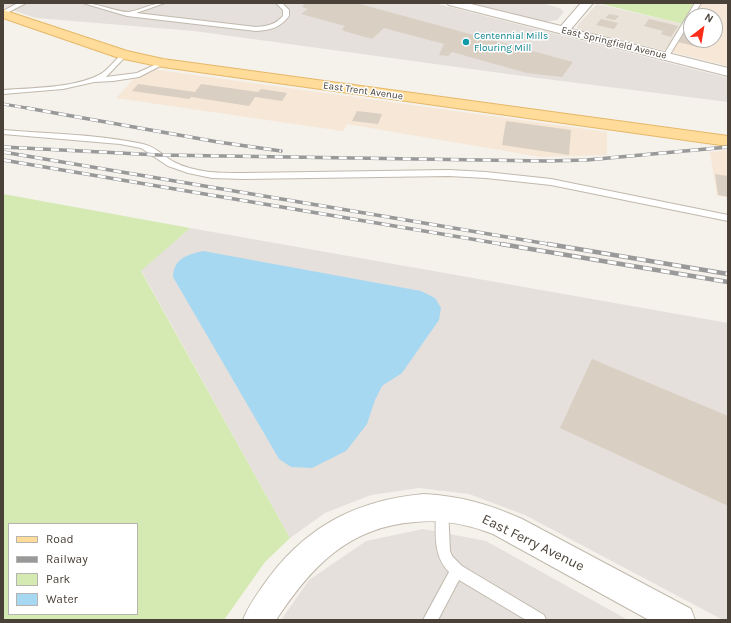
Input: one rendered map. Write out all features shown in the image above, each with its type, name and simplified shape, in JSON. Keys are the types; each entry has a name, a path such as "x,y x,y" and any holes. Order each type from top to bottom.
{"main road":[{"name":"East Trent Avenue","path":"3,14 124,55 163,63 728,141"}],"street":[{"name":"East Springfield Avenue","path":"452,3 728,72"},
{"path":"563,31 588,3"},
{"name":"East Ferry Avenue","path":"258,620 281,585 317,547 355,522 376,515 422,507 450,508 493,520 511,528 680,620"}],"lane":[{"path":"3,14 23,3"},
{"path":"86,3 127,14 256,29 269,28 280,23 286,16 286,10 279,3"},
{"path":"127,14 162,3"},
{"path":"666,56 698,3"},
{"path":"3,92 63,87 94,80 103,76 124,55"},
{"path":"94,80 113,80 139,75 163,63"},
{"path":"3,132 120,142 143,146 180,168 191,172 212,175 486,174 551,182 728,218"},
{"path":"442,508 443,551 447,561 457,571 539,620"},
{"path":"430,620 457,571"}],"shaded area":[{"path":"3,3 434,3 728,78 728,102 530,77 194,31 36,18 3,7"},
{"path":"471,3 541,3 560,8 564,12 557,20 545,22"},
{"path":"702,3 728,3 728,66 672,52 683,34 683,48 723,48 723,8 699,8"},
{"path":"597,4 683,24 683,33 672,52 583,32 578,29 577,26"},
{"path":"144,68 607,132 607,155 541,157 347,124 343,131 116,98"},
{"path":"728,150 728,197 717,196 710,152"},
{"path":"190,228 728,323 728,620 723,620 525,515 469,494 419,488 371,495 325,513 290,538 141,270"},
{"path":"423,529 486,541 628,620 281,620 309,580 366,541"}],"green space":[{"path":"597,3 702,3 699,8 683,8 683,24"},
{"path":"3,194 190,228 141,271 290,538 265,562 224,620 3,620"}],"water":[{"path":"203,251 421,291 435,298 441,308 439,320 402,373 382,386 375,400 367,424 346,451 312,468 291,467 279,459 173,277 176,265 182,258"}],"building":[{"name":"Centennial Mills Flouring Mill","path":"305,3 356,3 573,62 562,77 527,73 452,52 448,56 439,55 444,44 384,28 372,39 344,31 342,29 345,26 301,14 308,9 302,7"},
{"path":"609,14 619,16 615,20 605,18"},
{"path":"601,19 618,23 614,29 596,25"},
{"path":"649,19 678,26 671,37 661,34 663,31 644,26"},
{"path":"683,34 683,43 678,42"},
{"path":"138,84 195,92 201,84 258,92 261,89 287,93 282,101 255,97 249,106 191,97 189,99 132,91"},
{"path":"357,111 382,114 378,124 352,121"},
{"path":"506,121 571,130 569,155 502,145"},
{"path":"715,174 728,176 728,197 718,195"},
{"path":"592,359 728,416 728,506 560,428"}],"railway":[{"path":"3,104 27,108"},
{"path":"27,108 33,109"},
{"path":"27,108 218,142 281,151"},
{"path":"3,147 159,155 546,161 587,160 728,147"},
{"path":"3,152 554,245"},
{"path":"3,160 507,245"},
{"path":"501,244 728,282"},
{"path":"548,244 554,245"},
{"path":"554,245 728,274"}],"place":[{"name":"Centennial Mills Flouring Mill","path":"466,42"}]}
